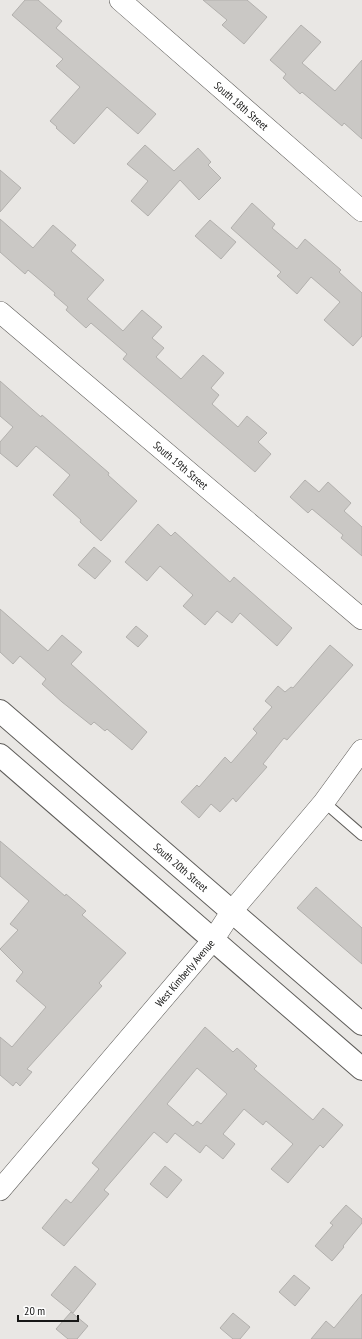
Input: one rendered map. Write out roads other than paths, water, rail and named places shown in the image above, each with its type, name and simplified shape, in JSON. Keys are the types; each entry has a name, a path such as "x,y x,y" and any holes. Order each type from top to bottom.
{"street":[{"name":"South 18th Street","path":"120,0 362,211"},
{"name":"South 19th Street","path":"0,312 362,619"},
{"name":"South 20th Street","path":"0,711 362,1024"},
{"name":"West Kimberly Avenue","path":"0,1190 213,940 232,911 324,802 362,750"},
{"path":"0,756 362,1069"}],"lane":[{"path":"324,802 362,835"}]}
